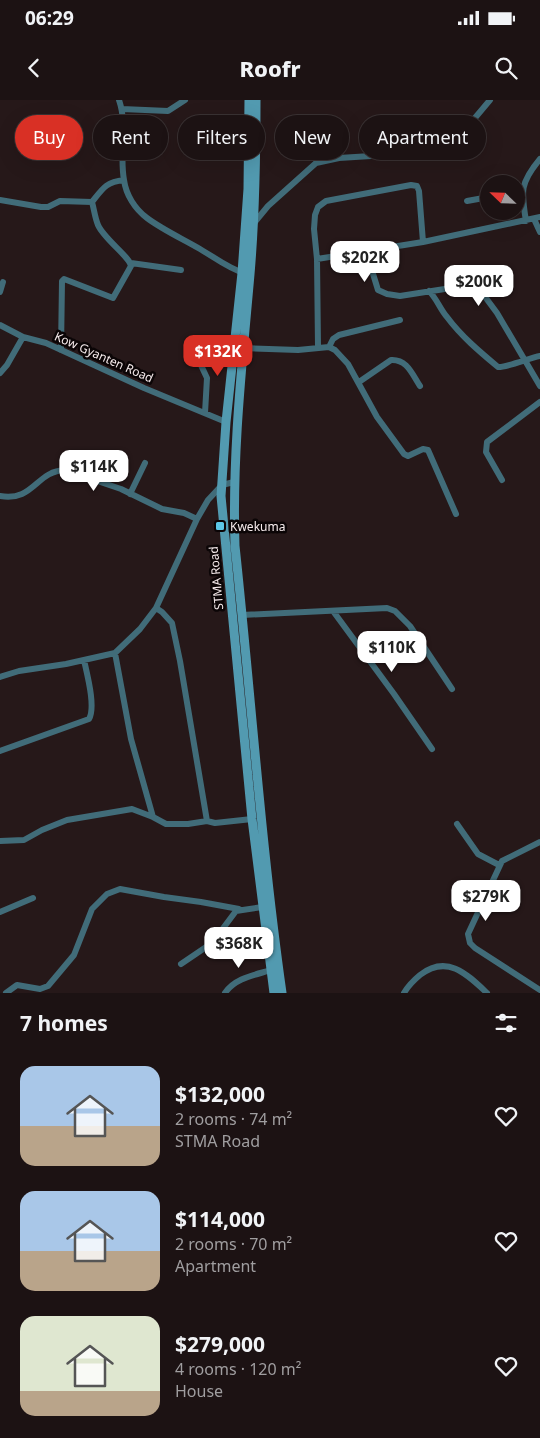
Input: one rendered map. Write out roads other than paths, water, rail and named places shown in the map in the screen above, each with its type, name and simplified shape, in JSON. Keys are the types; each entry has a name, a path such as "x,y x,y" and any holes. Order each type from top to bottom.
{"main road":[{"name":"STMA Road","path":"249,100 246,273 234,482 235,546 261,817 282,993"},
{"name":"STMA Road","path":"256,100 254,222 226,422 221,496 252,819 274,993"}],"street":[{"path":"119,100 122,109 124,180 127,193 132,202 146,218 246,273"},
{"path":"122,109 168,111 185,100"},
{"path":"254,222 268,206 316,163 340,158 419,153 450,143 464,131 490,100"},
{"path":"525,180 540,159"},
{"path":"124,180 113,181 102,188 92,202 98,226 131,263 181,270"},
{"path":"318,347 317,259 314,215 318,207 326,201 410,185 417,186 423,242"},
{"path":"468,201 480,199"},
{"path":"0,200 41,207 60,201 92,202"},
{"path":"525,217 526,221"},
{"path":"317,259 423,242 537,218 540,232"},
{"path":"366,251 378,290 382,292 400,296 451,288 475,288 480,290 497,313 540,386"},
{"path":"61,350 62,281 67,279 113,298 131,263"},
{"path":"0,292 3,282"},
{"path":"429,290 458,330 498,367 502,368 540,356"},
{"path":"329,347 333,339 340,335 400,320"},
{"name":"Kow Gyanten Road","path":"0,325 23,337 46,343 144,388 226,422"},
{"path":"0,374 23,337"},
{"path":"205,339 200,360 208,378 205,414"},
{"path":"243,348 298,350 329,347 335,350 345,360 377,416 404,454 408,456 424,449 428,450 456,514"},
{"path":"358,382 391,360 397,360 404,362 420,386"},
{"path":"502,480 486,452 487,442 540,402"},
{"path":"130,494 145,463"},
{"path":"0,496 17,496 25,493 45,476 65,470 121,489 162,509 198,518"},
{"path":"0,677 19,671 115,653 140,629 156,608 208,500 222,485 234,482"},
{"path":"156,608 172,623 207,821"},
{"path":"242,615 387,608 395,611 410,626 452,688"},
{"path":"333,611 432,749"},
{"path":"115,653 131,739 153,817"},
{"path":"0,751 89,719 92,712 84,660"},
{"path":"0,842 24,840 67,820 128,809 135,809 166,824 188,824 207,821 215,823 252,819"},
{"path":"457,824 478,854 499,865"},
{"path":"540,842 507,858 499,865 497,874 468,934 470,944 540,990"},
{"path":"6,993 17,985 40,989 48,986 74,955 92,909 108,894 120,889 239,909 262,907"},
{"path":"0,912 33,898"},
{"path":"181,964 212,944 239,909"},
{"path":"404,993 414,980 428,969 442,965 452,967 464,973 487,993"},
{"path":"225,993 237,981 271,970"}],"place":[{"name":"Kwekuma","path":"220,526"}]}
